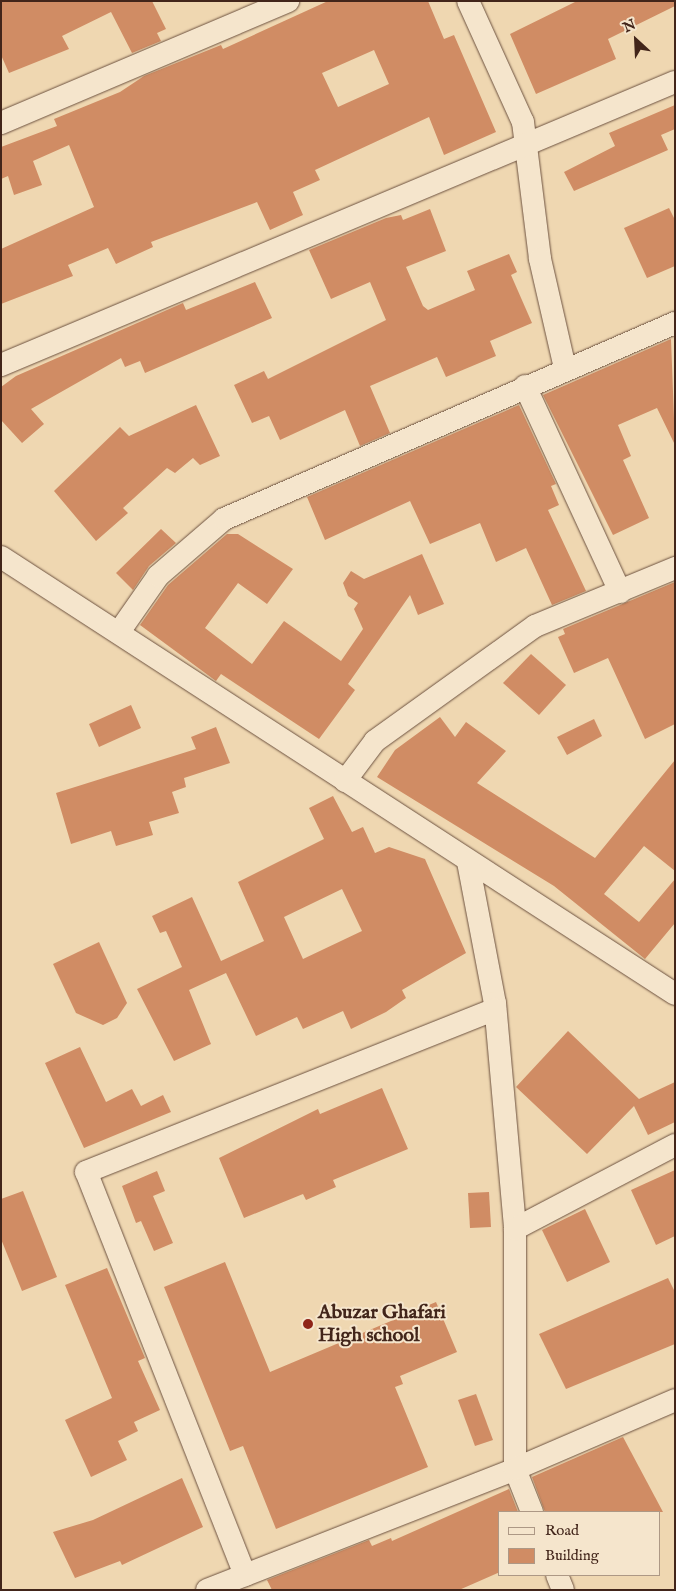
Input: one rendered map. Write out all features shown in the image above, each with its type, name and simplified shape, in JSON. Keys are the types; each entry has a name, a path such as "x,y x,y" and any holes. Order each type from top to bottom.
{"street":[{"path":"1,123 288,1"},
{"path":"468,1 523,122 528,145 540,259 565,368"},
{"path":"1,365 675,82"},
{"path":"119,632 158,576 224,519 565,368 675,323"},
{"path":"525,386 620,592"},
{"path":"1,557 119,632 468,862 673,989"},
{"path":"345,781 375,741 535,626 675,568"},
{"path":"468,862 495,1009 515,1229 515,1469 532,1511"},
{"path":"245,1575 86,1172 495,1009"},
{"path":"515,1229 675,1145"},
{"path":"207,1590 515,1469 675,1400"},
{"path":"557,1576 563,1590"}],"building":[{"path":"1,1 152,1 166,29 157,33 161,41 132,53 111,12 62,36 69,49 9,73 1,55"},
{"path":"328,1 428,1 444,39 454,35 496,132 444,155 429,117 315,170 320,180 293,192 303,215 270,230 257,202 151,242 153,247 116,264 108,248 68,265 73,276 1,304 1,249 94,207 69,145 33,161 42,185 14,195 8,176 1,179 1,147 57,126 54,119 120,92 144,76 221,45 223,49","holes":["374,50 389,84 338,107 322,73"]},
{"path":"577,1 675,1 675,6 608,39 616,59 536,94 510,34"},
{"path":"675,105 675,129 661,135 668,150 574,191 564,172 615,146 609,133"},
{"path":"669,208 675,220 675,266 647,278 624,228"},
{"path":"430,209 446,251 406,267 423,306 428,310 475,290 467,271 509,254 517,272 511,275 532,323 490,341 496,356 446,377 437,357 370,386 390,433 360,446 345,410 280,440 269,416 252,423 234,385 264,371 268,379 386,320 370,282 331,299 309,250 386,218 401,215 403,220"},
{"path":"255,282 272,318 145,373 140,361 125,367 121,358 31,409 44,424 22,443 1,420 1,387 16,376 183,303 186,310"},
{"path":"671,339 675,445 657,408 618,425 631,456 623,460 649,518 613,535 543,395"},
{"path":"196,405 220,456 200,465 193,458 175,473 167,468 123,508 128,513 96,541 54,491 120,427 129,436"},
{"path":"519,405 556,484 551,486 559,505 548,510 586,591 552,605 526,548 496,562 480,523 430,544 410,501 325,540 307,497"},
{"path":"161,529 176,543 149,566 133,590 116,573"},
{"path":"227,534 238,534 293,569 267,604 238,583 205,628 252,664 284,621 341,661 363,629 354,609 358,603 348,596 343,583 351,571 364,579 422,554 444,604 418,615 410,595 348,684 355,690 319,739 221,674 216,681 140,625 168,585"},
{"path":"675,582 675,724 645,739 608,658 574,673 558,637 565,634 563,629"},
{"path":"531,654 566,685 539,715 503,683"},
{"path":"131,705 141,728 99,747 89,724"},
{"path":"440,717 455,737 466,722 506,751 477,783 595,858 675,760 675,871 644,846 604,894 639,922 675,879 675,923 645,959 554,886 377,777 395,750"},
{"path":"594,719 602,736 567,755 557,737"},
{"path":"216,727 230,763 184,778 186,787 172,792 179,813 149,822 153,835 116,846 111,831 71,844 56,793 196,749 191,737"},
{"path":"333,796 352,832 363,827 375,853 389,847 425,859 466,953 402,990 406,998 386,1012 351,1029 343,1011 303,1029 297,1017 256,1036 226,973 189,990 211,1044 174,1061 137,989 182,967 166,931 160,933 152,916 192,897 221,961 264,941 238,882 324,839 309,808","holes":["342,889 362,931 303,959 284,917"]},
{"path":"99,942 127,1003 117,1018 103,1025 76,1013 53,964"},
{"path":"568,1031 639,1099 675,1082 675,1122 648,1135 634,1106 587,1154 516,1087"},
{"path":"80,1047 106,1102 132,1089 141,1106 163,1095 171,1112 84,1148 45,1063"},
{"path":"382,1088 408,1149 333,1180 336,1187 306,1200 303,1194 244,1218 219,1158 318,1109 320,1114"},
{"path":"675,1170 675,1236 656,1245 631,1190"},
{"path":"157,1171 165,1191 153,1196 173,1243 154,1251 141,1221 136,1223 122,1186"},
{"path":"23,1191 57,1277 22,1291 1,1239 1,1199"},
{"path":"489,1192 491,1227 470,1228 468,1193"},
{"path":"585,1209 610,1262 567,1282 542,1230"},
{"path":"225,1262 270,1372 436,1302 457,1352 400,1376 403,1384 395,1387 428,1467 276,1529 243,1446 230,1451 164,1287"},
{"path":"107,1268 145,1358 138,1361 160,1410 134,1422 138,1431 118,1441 127,1460 91,1477 65,1420 112,1398 65,1285"},
{"path":"668,1278 675,1292 675,1344 566,1389 539,1334"},
{"path":"476,1394 493,1440 475,1446 458,1400"},
{"path":"623,1437 663,1512 545,1511 532,1477"},
{"path":"182,1478 203,1527 122,1565 120,1561 75,1578 53,1532 93,1520"},
{"path":"509,1489 518,1511 498,1511 498,1573 459,1590 272,1590 267,1580 369,1540 372,1546 391,1538 392,1541"}],"place":[{"name":"Abuzar Ghafari High school","path":"308,1324"}]}
